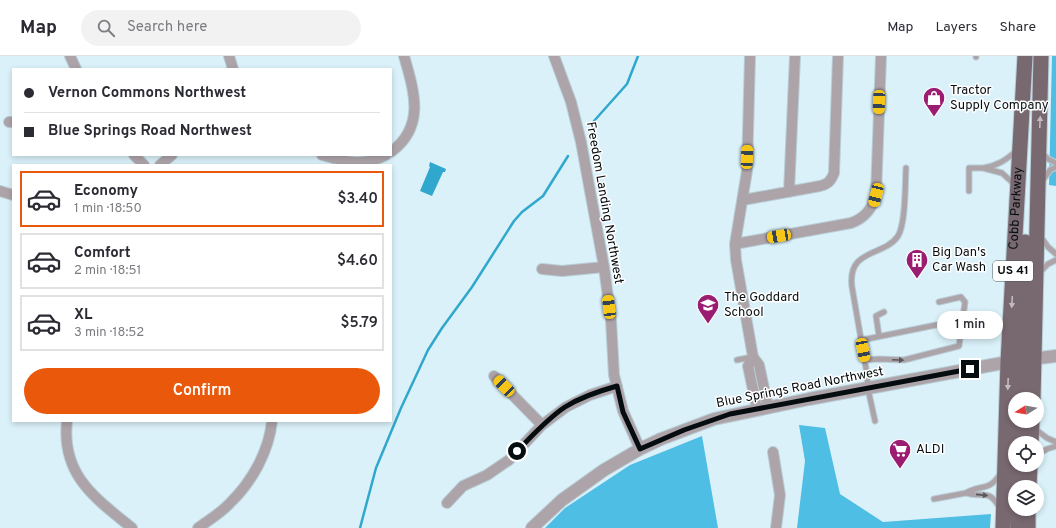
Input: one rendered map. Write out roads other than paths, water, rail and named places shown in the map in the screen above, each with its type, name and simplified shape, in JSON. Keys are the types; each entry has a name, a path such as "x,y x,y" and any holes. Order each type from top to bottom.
{"main road":[{"name":"Cobb Parkway","path":"1030,392 1021,360 1036,278 1041,56"},
{"name":"Cobb Parkway","path":"1014,436 1021,360 1025,220 1024,202 1018,185 1024,57"},
{"path":"1020,392 1021,360"},
{"name":"Cobb Parkway","path":"1011,472 1008,517 1018,528"},
{"path":"1028,516 1028,528"}],"street":[{"path":"70,56 76,68"},
{"path":"229,56 233,68"},
{"path":"392,151 406,136 414,119 414,88 404,56"},
{"name":"Freedom Landing Northwest","path":"554,56 577,120 604,267 614,375 623,412 640,449"},
{"path":"750,56 746,171 743,200 735,244 736,260 753,357 759,365 762,408"},
{"path":"789,192 795,56"},
{"path":"743,200 827,184 831,180 834,173 838,56"},
{"path":"735,244 851,223 864,217 869,211 874,203 876,195 881,56"},
{"path":"135,156 143,164"},
{"path":"161,164 171,156"},
{"path":"326,156 353,163 364,162 384,156"},
{"path":"0,191 12,195"},
{"path":"542,269 562,272 604,267"},
{"name":"Blue Springs Road Northwest","path":"532,528 576,490 604,470 640,449 714,419 762,408 1021,360 1056,356"},
{"path":"494,376 542,425"},
{"path":"446,503 463,486 487,475 508,460 542,425 561,410 578,400 617,386"},
{"path":"67,422 66,429 68,446 75,472 88,490 132,528"},
{"path":"198,528 229,504 248,482 263,454 272,422"},
{"path":"773,452 780,495 776,528"}],"lane":[{"path":"968,190 969,168 983,168 996,165 1012,155 1020,146"},
{"path":"1039,146 1043,155 1056,162"},
{"path":"1038,189 1047,174 1056,166"},
{"path":"875,421 868,389 862,340 851,281 856,264 864,256 893,242 899,234 902,222 906,168"},
{"path":"983,168 1002,173 1018,185"},
{"path":"1037,223 1044,241 1056,254"},
{"path":"1036,278 1041,270 1056,260"},
{"path":"865,360 879,358 904,360 959,346 965,302 961,297 939,302"},
{"path":"879,336 876,316 884,312"},
{"path":"862,340 941,324"},
{"path":"737,360 753,357"},
{"path":"1034,428 1042,435 1056,442"},
{"path":"1044,451 1056,446"},
{"path":"934,499 966,493 987,487 1008,468"},
{"path":"966,493 970,495 987,495 992,497 1008,517"}],"waterway":[{"path":"591,139 594,121 627,84 638,56"},
{"path":"360,528 376,468 401,408 428,350 472,287 514,221 522,212 543,196 568,156"}],"place":[{"name":"Tractor Supply Company","path":"934,118"},
{"name":"Big Dan's Car Wash","path":"917,280"},
{"name":"The Goddard School","path":"708,324"},
{"name":"ALDI","path":"900,470"}]}
